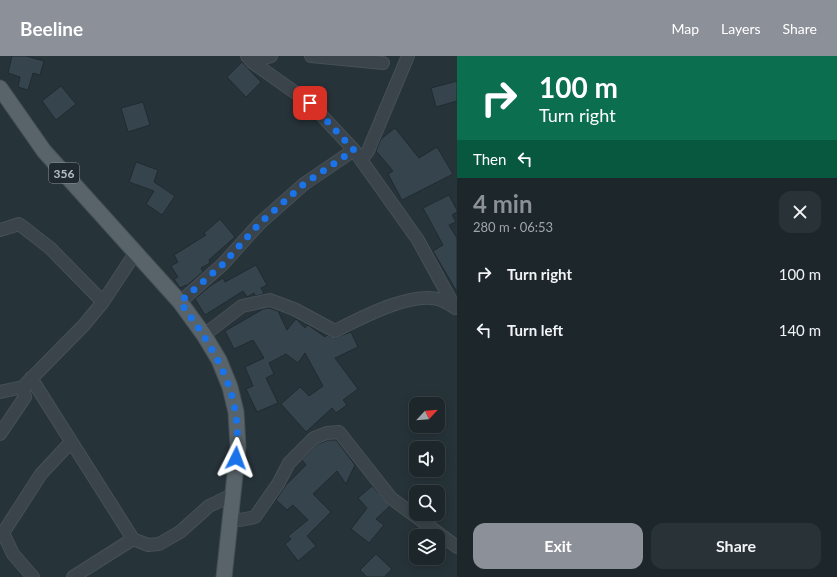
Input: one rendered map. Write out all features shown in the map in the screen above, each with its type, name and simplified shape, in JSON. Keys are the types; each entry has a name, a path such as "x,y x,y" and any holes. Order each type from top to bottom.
{"main road":[{"name":"356","path":"0,88 44,151 180,302 204,335 219,360 230,387 236,412 238,446 224,577"}],"street":[{"path":"249,59 271,56"},
{"path":"311,56 383,63"},
{"path":"361,160 368,151 408,56"},
{"path":"249,59 310,103 354,150 418,240 456,308"},
{"path":"180,302 222,265 260,223 304,184 354,150"},
{"path":"0,230 20,224 50,248 103,302"},
{"path":"0,392 27,382 84,325 103,302 136,252"},
{"path":"204,335 242,306 270,300 294,309 335,330 384,307 420,299 441,300 456,308"},
{"path":"0,434 25,397 27,382"},
{"path":"27,382 71,442 133,539 148,545 159,544 180,532 210,506 232,494"},
{"path":"230,517 240,520 255,517 278,484 290,463 314,438 328,433 339,432 391,498 457,548"},
{"path":"33,577 4,544 3,533 41,474 71,442"},
{"path":"73,577 133,539"}],"building":[{"path":"12,56 26,56 44,61 40,75 33,73 28,90 18,87 20,77 8,73"},
{"path":"242,62 261,82 246,97 227,77"},
{"path":"457,81 457,101 436,107 431,88"},
{"path":"61,86 76,104 56,120 42,101"},
{"path":"143,102 150,125 128,132 121,108"},
{"path":"395,128 419,158 437,147 453,174 402,200 388,174 393,171 376,151 381,139"},
{"path":"136,162 158,170 154,182 175,196 162,215 146,204 154,191 129,182"},
{"path":"449,195 457,210 457,212 452,215 456,222 449,225 457,238 457,292 433,251 443,245 423,208"},
{"path":"220,219 235,237 209,260 210,263 201,268 203,272 186,286 180,288 174,279 178,277 171,266 178,262 174,255 206,235 204,233"},
{"path":"256,265 267,285 261,288 264,294 255,296 254,293 247,297 243,291 205,315 195,299 210,286 223,278 225,282"},
{"path":"269,308 278,311 287,330 296,319 305,328 308,325 325,337 327,335 335,338 351,332 358,347 335,358 358,389 343,400 347,405 336,413 332,408 306,432 281,404 300,387 309,396 323,386 305,353 298,363 286,354 269,363 274,374 266,378 278,403 257,412 246,389 253,386 245,367 264,358 253,340 234,349 225,331 263,309"},
{"path":"329,440 336,440 355,465 346,484 337,471 313,494 331,512 307,536 316,546 298,561 285,544 291,539 288,536 308,520 293,505 287,510 276,500 286,485 306,465 302,460 318,444"},
{"path":"372,486 390,506 376,519 384,525 369,543 351,529 367,508 358,498"},
{"path":"376,554 392,569 384,577 367,577 360,570"}],"route":[{"path":"236,458 238,446 236,412 230,387 219,360 204,335 180,302 222,265 260,223 304,184 354,150 310,103"}]}
